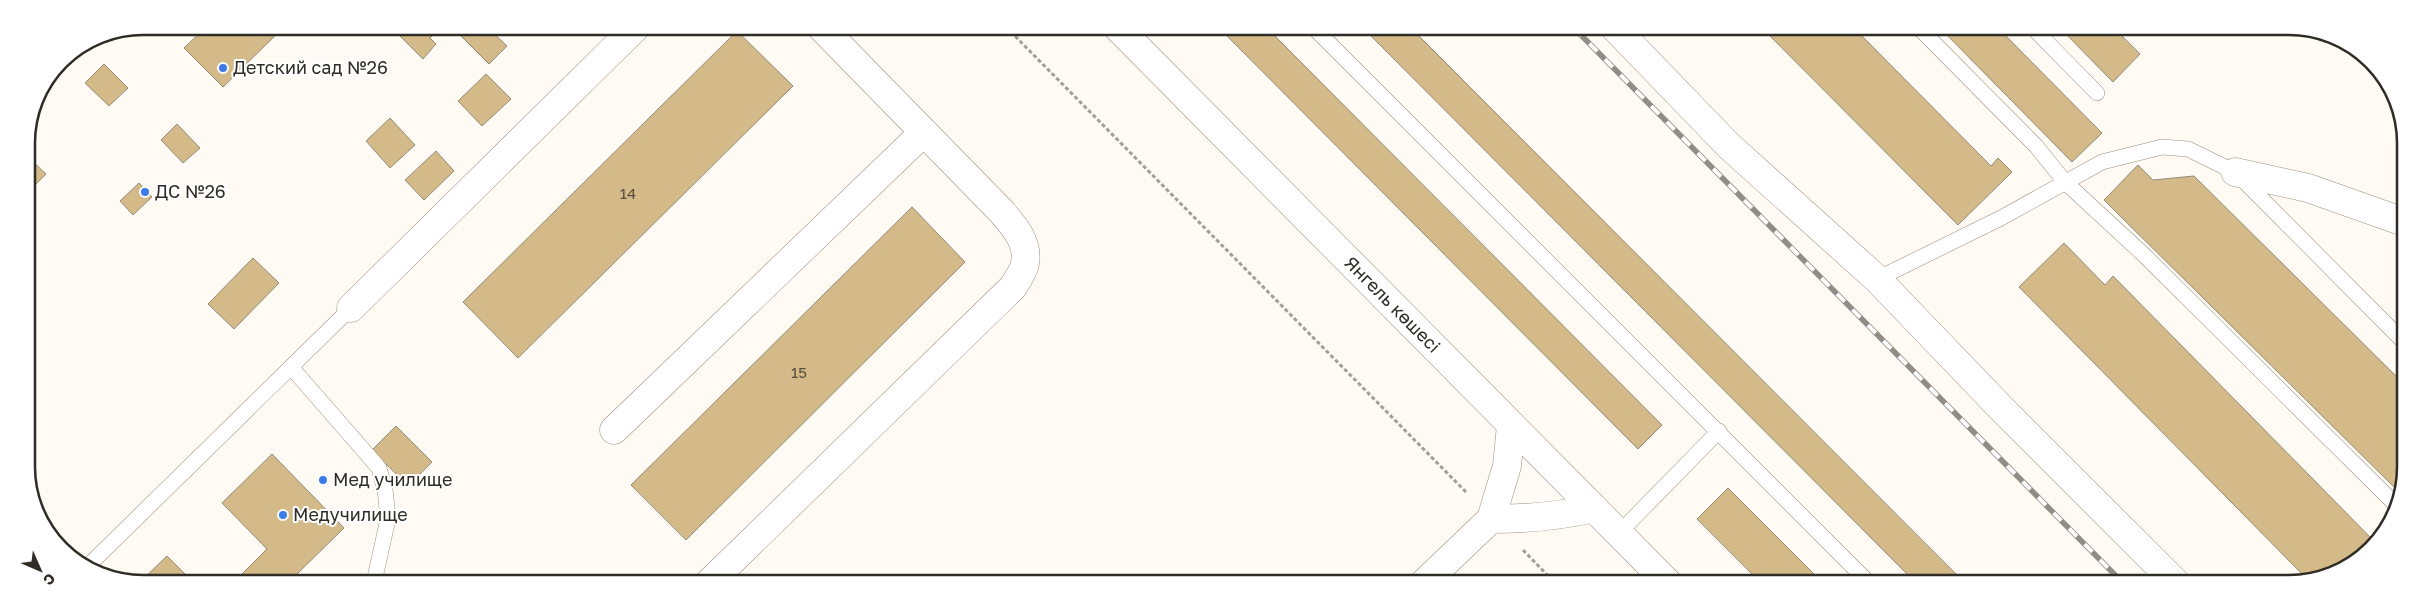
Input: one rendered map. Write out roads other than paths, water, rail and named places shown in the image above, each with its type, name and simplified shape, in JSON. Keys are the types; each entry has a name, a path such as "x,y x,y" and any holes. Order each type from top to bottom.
{"street":[{"path":"351,308 628,35"},
{"path":"717,575 1013,287 1025,263 1024,246 1017,230 829,35"},
{"name":"Янгель көшесі","path":"1125,35 1660,575"},
{"path":"1622,35 1729,146 1877,279 2001,408 2168,575"},
{"path":"614,430 924,132"},
{"path":"2235,172 2308,188 2397,220"},
{"path":"1432,575 1492,519 1506,466 1512,425"},
{"path":"1492,519 1528,519 1569,514 1594,508"}],"lane":[{"path":"1320,35 1719,431 1861,575"},
{"path":"1926,35 2036,146 2065,182 2144,255 2392,500"},
{"path":"2040,35 2097,93"},
{"path":"1877,279 2001,218 2102,162 2162,147 2188,148 2235,172 2397,335"},
{"path":"92,562 351,308"},
{"path":"290,367 379,468 385,489 388,519 376,575"},
{"path":"1619,533 1719,431"}],"railway":[{"path":"1581,35 2115,575"}],"place":[{"name":"Детский сад №26","path":"223,68"},
{"name":"ДС №26","path":"145,192"},
{"name":"Мед училище","path":"323,480"},
{"name":"Медучилище","path":"283,515"}]}
